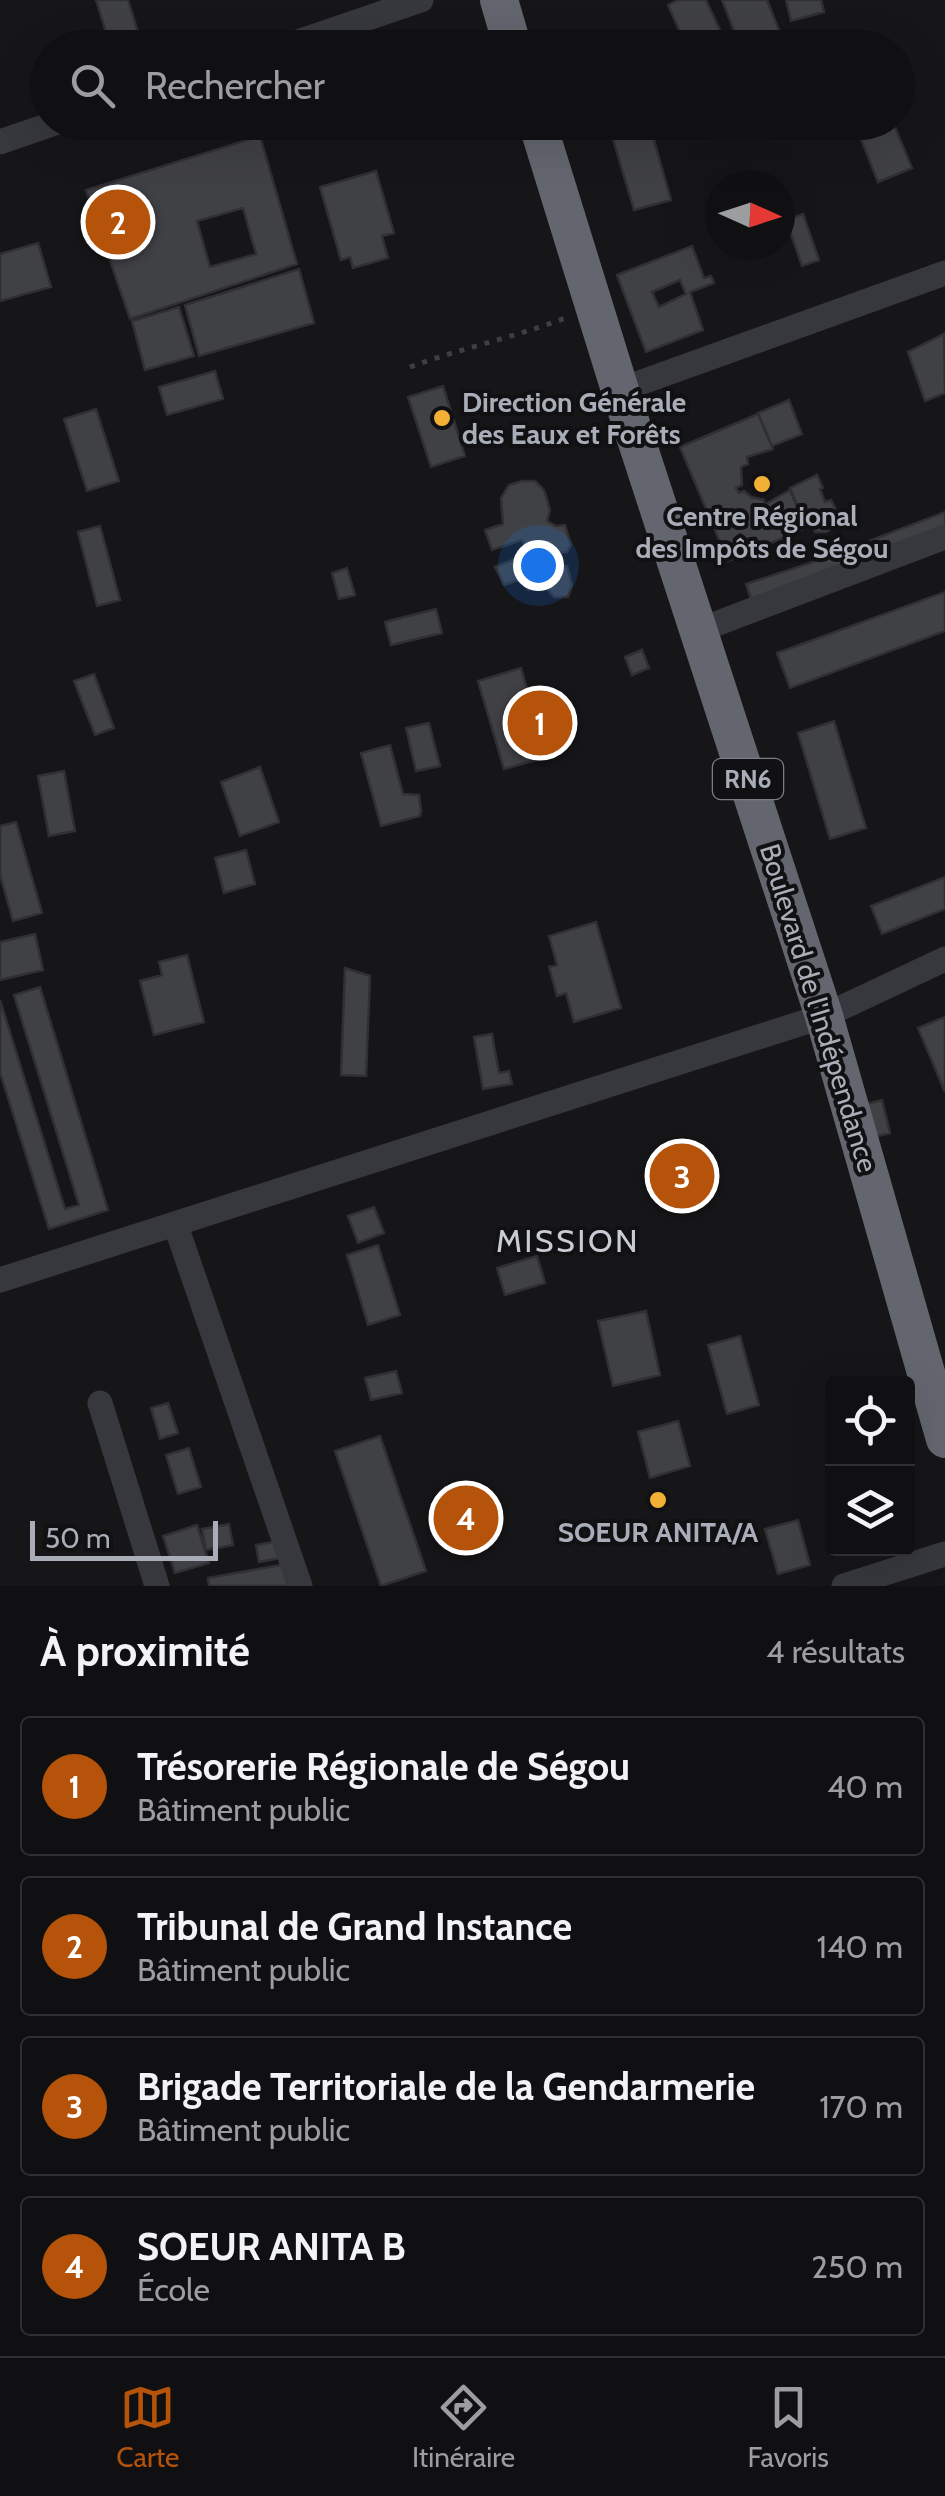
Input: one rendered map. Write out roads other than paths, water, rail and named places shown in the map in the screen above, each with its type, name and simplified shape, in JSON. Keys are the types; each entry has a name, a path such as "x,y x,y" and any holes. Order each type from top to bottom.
{"highway":[{"path":"498,0 507,30"},
{"name":"Boulevard de l'Indépendance","path":"543,140 824,1016 942,1418"}],"street":[{"path":"333,30 421,0"},
{"path":"0,142 30,132"},
{"path":"620,390 945,273"},
{"path":"700,630 945,537"},
{"path":"0,1280 824,1016 945,959"},
{"path":"176,1226 300,1586"},
{"path":"100,1403 157,1586"},
{"path":"844,1586 945,1554"}],"place":[{"name":"Tribunal de Grand Instance","path":"118,222"},
{"name":"Direction Générale des Eaux et Forêts","path":"442,418"},
{"name":"Centre Régional des Impôts de Ségou","path":"762,484"},
{"name":"Trésorerie Régionale de Ségou","path":"540,723"},
{"name":"Brigade Territoriale de la Gendarmerie","path":"682,1176"},
{"name":"SOEUR ANITA/A","path":"658,1500"},
{"name":"SOEUR ANITA B","path":"466,1518"}],"district":[{"name":"MISSION","path":"568,1241"}]}
